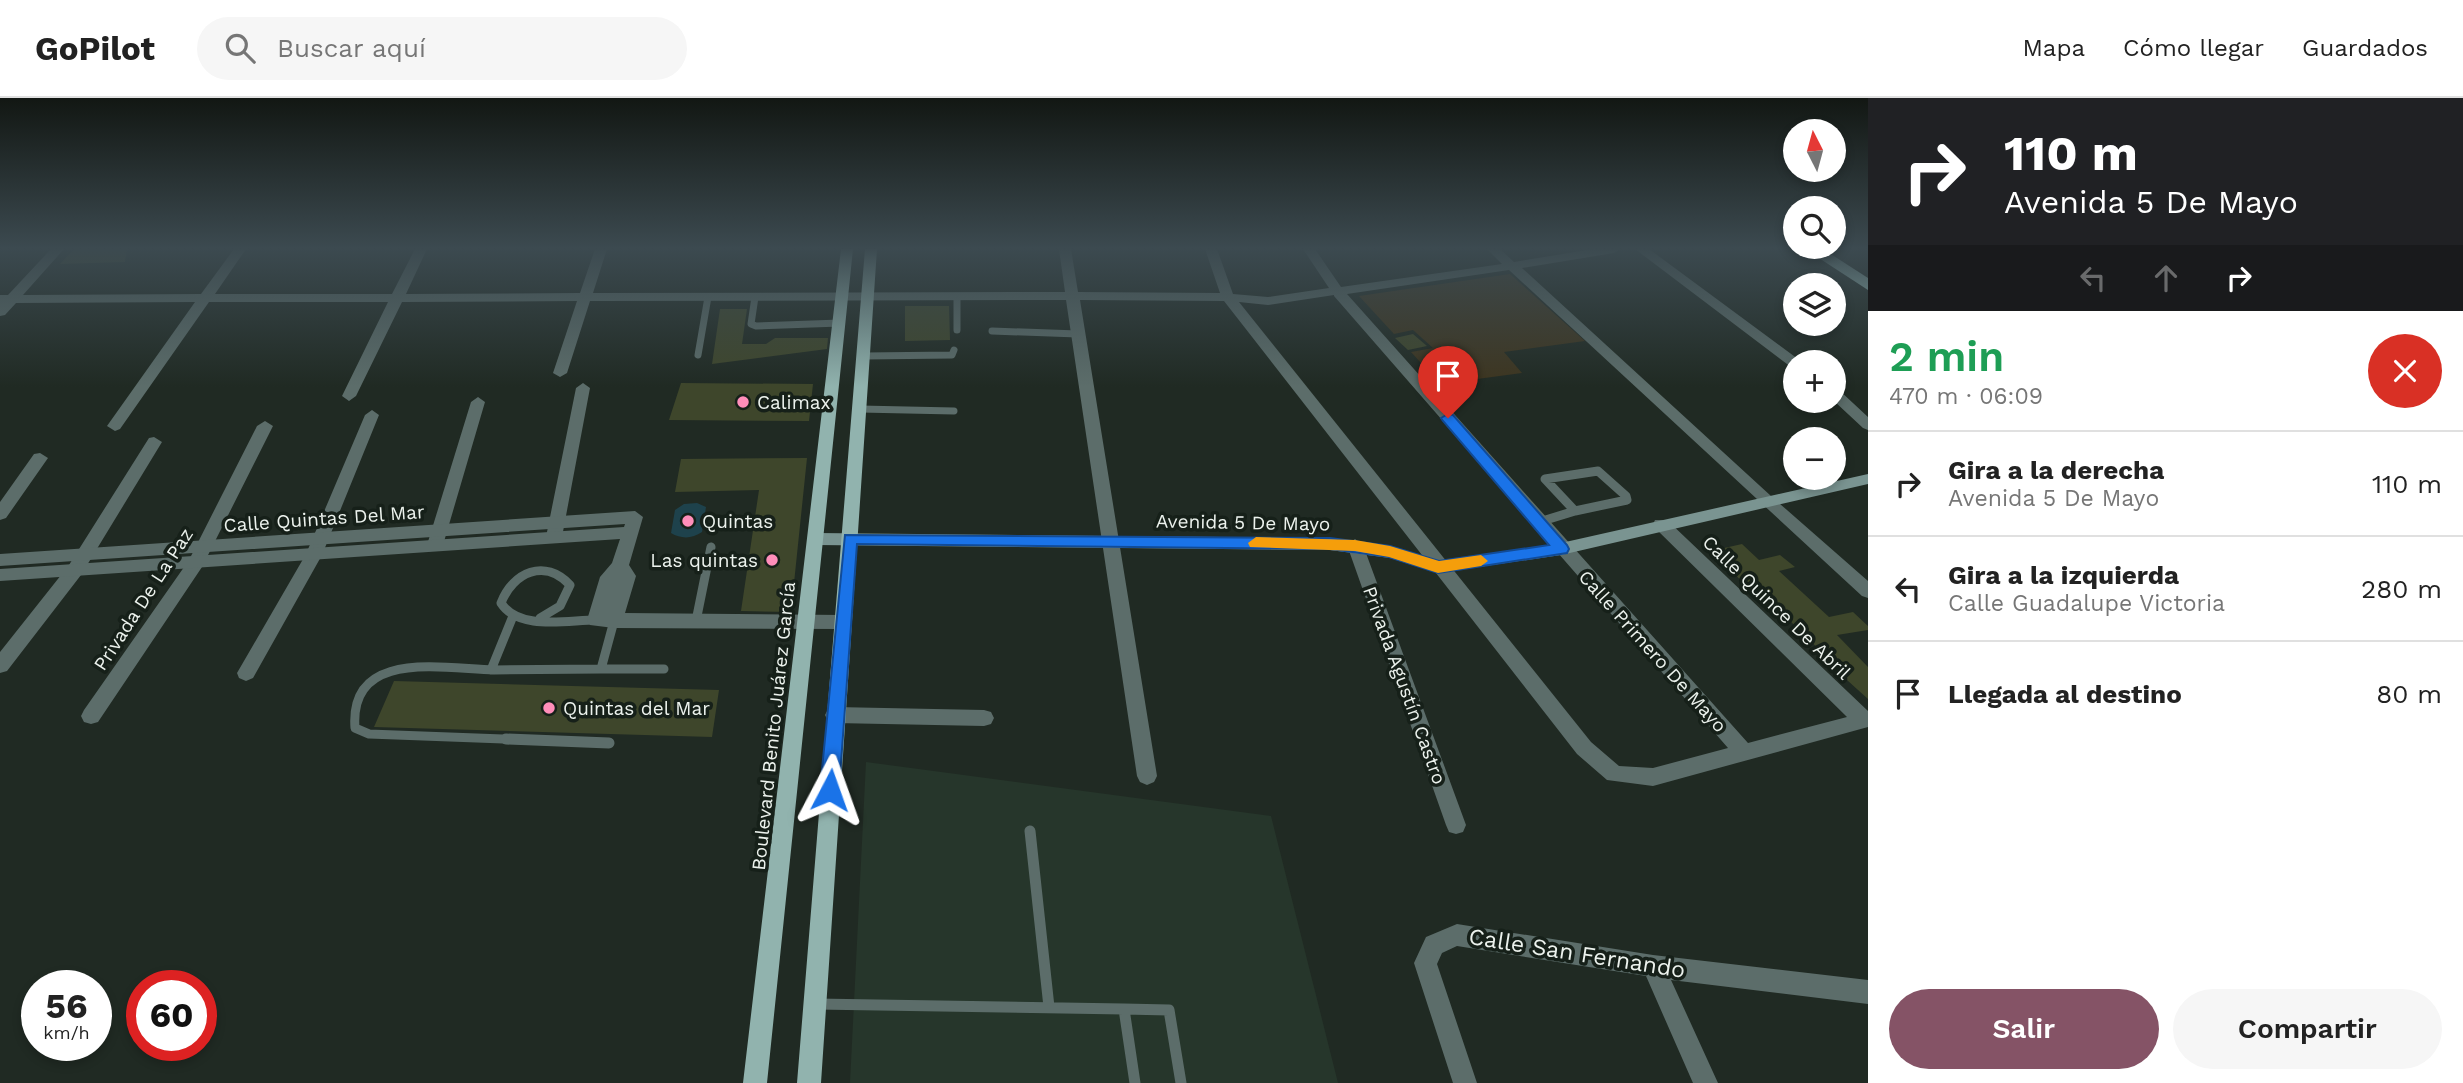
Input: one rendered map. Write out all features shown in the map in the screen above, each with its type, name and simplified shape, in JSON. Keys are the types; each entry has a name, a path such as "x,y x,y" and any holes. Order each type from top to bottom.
{"main road":[{"name":"Boulevard Benito Juárez García","path":"755,1083 804,622 843,297"},
{"path":"809,1083 868,297"},
{"name":"Avenida 5 De Mayo","path":"816,539 1355,545 1390,552 1438,567 1562,549 1765,500 1868,479"}],"street":[{"path":"115,426 205,295"},
{"path":"349,396 398,295"},
{"path":"560,373 586,295"},
{"path":"1227,295 1438,567 1584,748 1614,774 1653,777 1866,720"},
{"path":"0,312 5,300 1073,296 1268,301 1322,295"},
{"name":"Calle Primero De Mayo","path":"1341,295 1745,754"},
{"path":"1544,295 1765,500 1868,591"},
{"path":"1703,295 1783,354"},
{"path":"1073,296 1147,776"},
{"path":"555,530 583,388"},
{"path":"437,538 478,402"},
{"path":"1846,404 1868,425"},
{"path":"246,673 317,547 372,415"},
{"name":"Privada De La Paz","path":"91,716 200,556 265,426"},
{"path":"0,666 79,563 154,442"},
{"path":"0,514 40,458"},
{"name":"Calle Quintas Del Mar","path":"0,575 79,563 633,524 620,566 627,576 605,621"},
{"name":"Calle Quince De Abril","path":"1661,524 1866,720"},
{"name":"Privada Agustín Castro","path":"1355,545 1456,825"},
{"name":"Calle Quintas Del Mar","path":"0,560 79,563"},
{"path":"605,621 843,622"},
{"path":"835,715 984,718"},
{"name":"Calle San Fernando","path":"1465,1083 1425,963 1434,945 1457,935 1653,966 1868,992"},
{"path":"1653,966 1706,1083"}],"lane":[{"path":"698,355 708,297"},
{"path":"755,297 751,324 756,326 840,323"},
{"path":"957,297 957,330"},
{"path":"992,331 1078,334"},
{"path":"864,356 947,356 954,350"},
{"path":"860,409 954,411"},
{"path":"1539,522 1627,500 1626,496 1598,471 1545,479 1575,511"},
{"path":"696,621 711,547"},
{"path":"540,618 557,611 568,598 570,585 563,575 550,570 532,571 516,578 504,590 501,603 508,614 522,620 540,618 605,621 601,669"},
{"path":"491,670 513,616"},
{"path":"609,743 369,734 355,728 353,710 367,683 383,673 416,667 491,670 664,669"},
{"path":"1030,831 1049,1007"},
{"path":"814,1004 1169,1010 1181,1083"},
{"path":"1124,1009 1135,1083"}],"shaded area":[{"path":"1533,295 1585,341 1504,352 1522,373 1440,384 1411,352 1433,348 1413,330 1394,334 1359,296"},
{"path":"866,762 1271,816 1338,1083 850,1083"}],"water":[{"name":"Quintas","path":"697,503 706,507 702,532 687,537 671,533 675,510 684,504"}],"building":[{"path":"905,306 949,306 950,340 905,341"},
{"path":"720,309 747,309 742,344 766,344 775,338 828,338 827,349 712,364"},
{"path":"1413,334 1427,346 1408,350 1395,338"},
{"name":"Calimax","path":"681,383 813,384 809,421 669,420"},
{"name":"Las quintas","path":"807,458 791,612 741,611 759,490 675,492 681,459"},
{"path":"1742,544 1759,560 1780,555 1795,567 1779,571 1829,617 1853,612 1868,626 1868,630 1837,635 1868,667 1868,699 1837,671 1840,670 1787,618 1782,618 1766,605 1711,551"},
{"name":"Quintas del Mar","path":"394,681 719,690 712,737 374,727"}],"slow traffic":[{"path":"1256,543 1355,545 1390,552 1438,567 1481,561"}],"place":[{"name":"Calimax","path":"743,402"},
{"name":"Quintas","path":"688,521"},
{"name":"Las quintas","path":"772,560"},
{"name":"Quintas del Mar","path":"549,708"}],"route":[{"path":"830,790 850,539 1355,545 1390,552 1438,567 1562,549 1448,418"}]}
